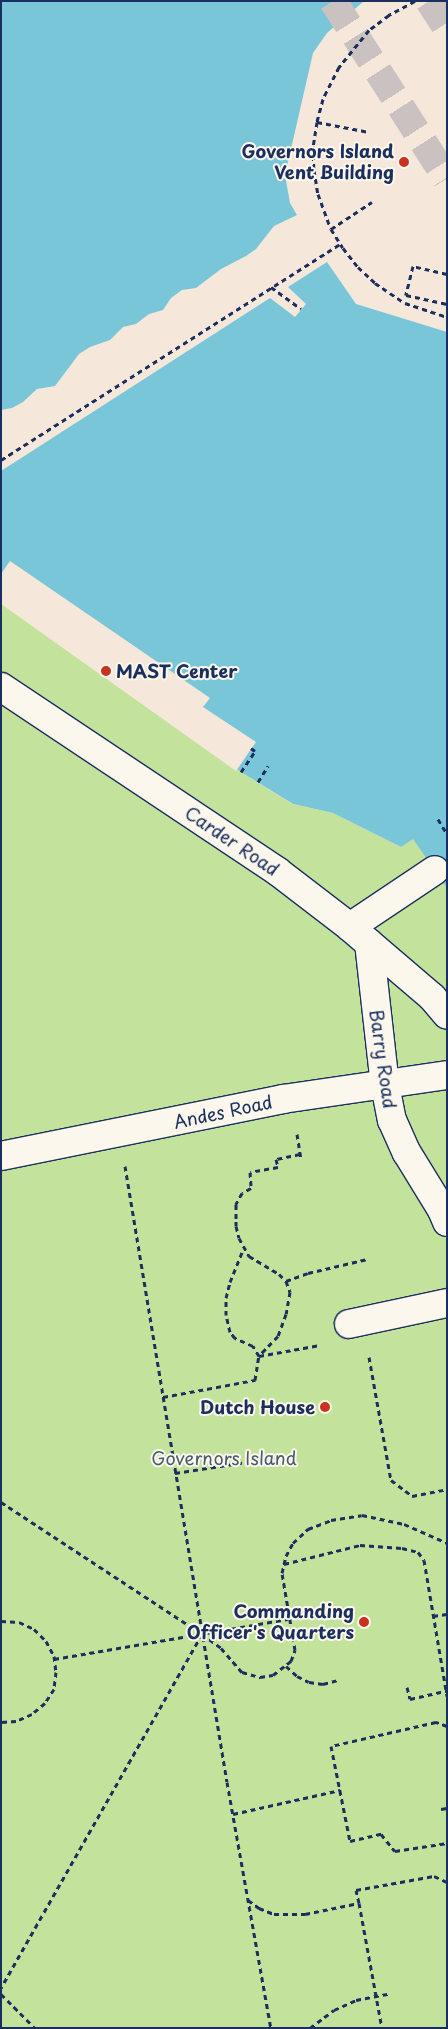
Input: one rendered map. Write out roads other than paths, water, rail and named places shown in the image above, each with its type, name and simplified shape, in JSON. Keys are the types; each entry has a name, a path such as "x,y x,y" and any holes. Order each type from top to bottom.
{"street":[{"name":"Carder Road","path":"1,686 277,871 360,935 432,997 447,1015"},
{"path":"360,935 435,870"},
{"name":"Barry Road","path":"360,935 385,1085 396,1128 407,1152 442,1210 447,1222"},
{"name":"Andes Road","path":"1,1156 283,1099 447,1075"},
{"path":"349,1324 447,1304"}],"water":[{"path":"1,1 447,1 447,888 413,839 401,847 333,813 293,804 241,772 1,601"}],"tunnel":[{"path":"333,1 447,179"},
{"path":"429,1 447,29"}],"place":[{"name":"Governors Island Vent Building","path":"404,162"},
{"name":"MAST Center","path":"106,671"},
{"name":"Dutch House","path":"325,1407"},
{"name":"Commanding Officer's Quarters","path":"364,1622"}],"park label":[{"name":"Governors Island","path":"224,1458"}]}
